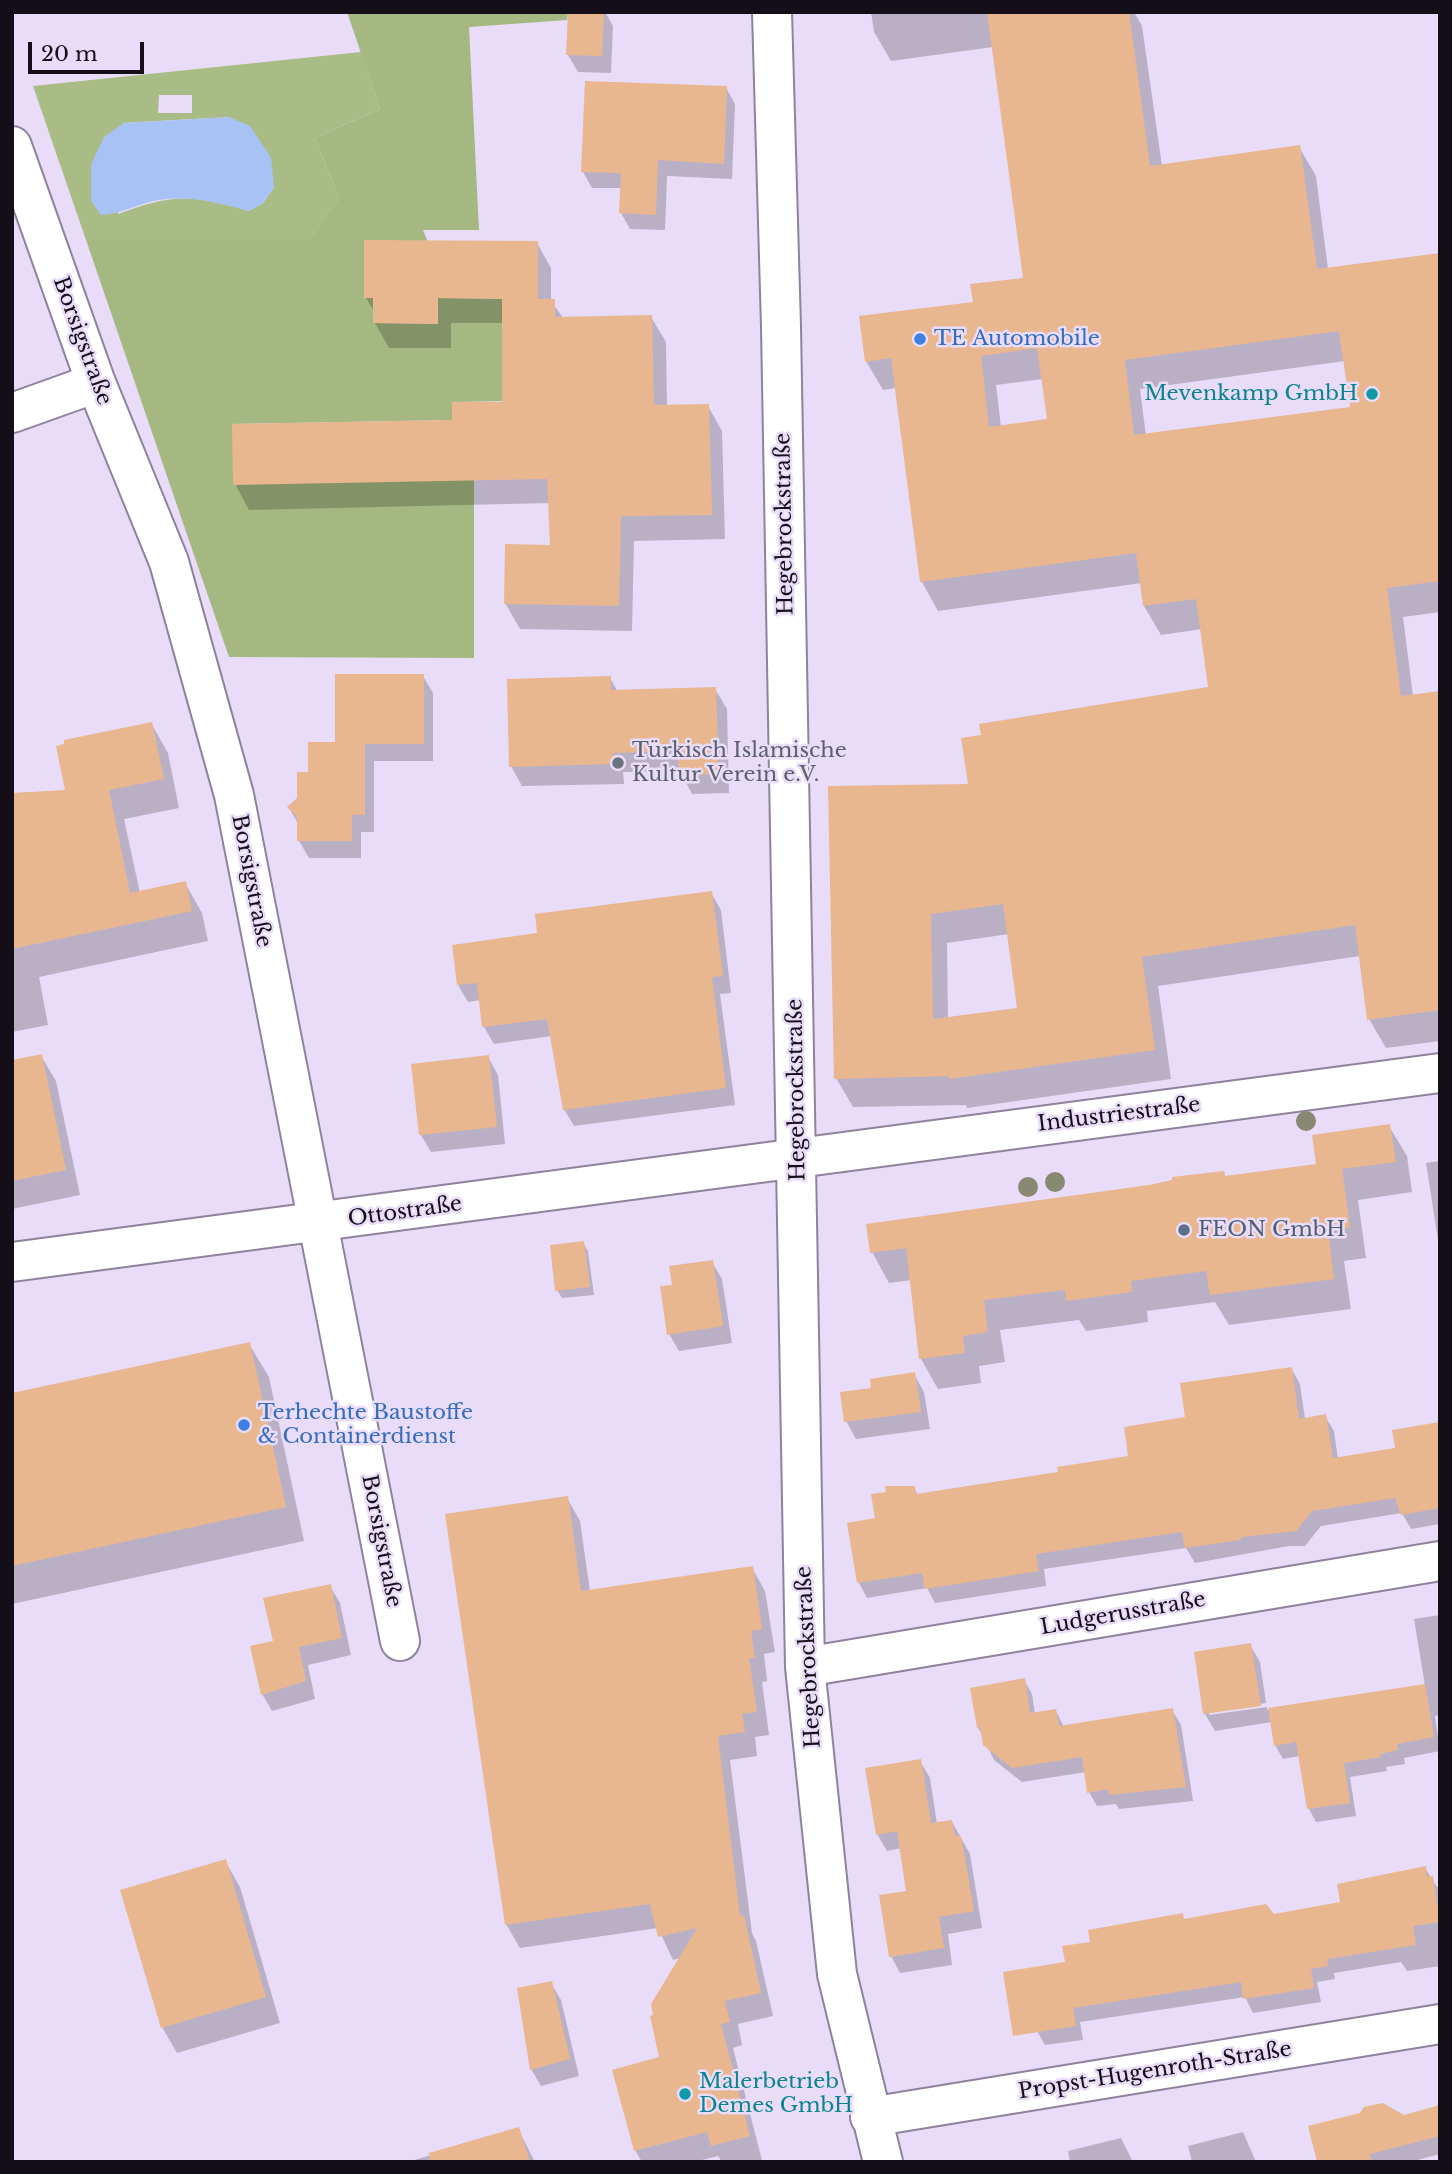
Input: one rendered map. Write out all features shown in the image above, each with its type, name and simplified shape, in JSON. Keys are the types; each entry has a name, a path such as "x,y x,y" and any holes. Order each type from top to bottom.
{"street":[{"name":"Hegebrockstraße","path":"772,12 782,340 806,1667 837,1974 883,2162"},
{"name":"Borsigstraße","path":"12,146 96,383 169,562 234,795 400,1641"},
{"path":"12,413 96,383"},
{"name":"Industriestraße","path":"798,1157 1440,1073"},
{"name":"Ottostraße","path":"12,1262 318,1224 798,1157"},
{"name":"Ludgerusstraße","path":"806,1667 1440,1561"},
{"name":"Propst-Hugenroth-Straße","path":"870,2117 1440,2024"}],"green space":[{"path":"347,12 568,12 567,20 469,27 479,230 423,230 427,240 364,298 373,298 373,323 437,324 438,298 502,299 502,379 515,401 452,402 452,420 232,424 474,480 474,658 229,657 86,240 310,240 339,198 315,138 380,109"},
{"path":"361,52 380,109 315,138 339,198 310,241 86,240 33,86","holes":["159,95 192,95 192,113 158,113","229,117 274,187 263,203 249,211 197,199 170,200 118,214 123,123"]}],"water":[{"path":"229,117 250,126 271,157 274,187 263,203 249,211 182,198 152,201 101,215 91,201 91,165 104,137 124,123"}],"building":[{"path":"568,12 604,12 602,56 566,55"},
{"path":"987,12 1129,12 1150,166 1300,145 1317,269 1440,253 1440,581 1387,588 1401,696 1440,691 1440,1010 1367,1020 1355,925 1142,957 1155,1050 949,1079 949,1076 834,1079 828,786 968,784 961,738 981,735 979,724 1208,687 1196,599 1143,606 1136,553 920,582 891,358 865,362 859,316 973,302 970,284 1023,278","holes":["1339,331 1350,407 1134,435 1125,360","1037,348 1047,419 989,427 981,356","1003,904 1017,1008 933,1019 931,914"]},
{"path":"585,81 727,86 724,164 658,160 656,215 619,213 621,173 581,172"},
{"path":"364,240 538,241 538,299 555,299 555,317 652,315 654,405 709,404 712,515 621,516 619,606 504,604 505,544 550,545 547,479 233,485 232,424 452,420 452,402 502,402 502,299 438,298 438,324 373,323 373,298 364,298"},
{"path":"335,674 424,674 424,744 365,744 365,815 352,815 352,841 297,841 297,817 287,807 297,798 297,772 308,772 308,742 335,742"},
{"path":"611,676 611,690 716,687 719,774 679,775 678,751 613,753 613,764 509,767 507,679"},
{"path":"152,722 164,779 109,790 130,893 186,881 192,911 12,949 12,793 65,790 56,746 64,744 64,740"},
{"path":"712,891 723,976 712,977 726,1088 563,1110 547,1019 482,1027 477,983 457,985 452,945 537,933 535,914"},
{"path":"42,1054 66,1170 12,1181 12,1060"},
{"path":"489,1055 497,1127 419,1135 411,1064"},
{"name":"FEON GmbH","path":"1390,1124 1396,1162 1342,1169 1350,1228 1328,1231 1334,1279 1210,1295 1206,1271 1131,1281 1132,1292 1066,1301 1065,1290 984,1300 988,1332 963,1336 965,1353 919,1359 906,1248 870,1253 866,1224 1149,1185 1172,1180 1172,1177 1224,1171 1225,1176 1316,1164 1312,1135"},
{"path":"584,1241 590,1287 555,1291 550,1245"},
{"path":"713,1260 723,1326 667,1335 660,1286 672,1285 669,1266"},
{"path":"250,1342 286,1507 12,1566 12,1393"},
{"path":"1292,1367 1299,1419 1326,1414 1333,1458 1395,1448 1392,1430 1440,1422 1440,1508 1401,1515 1395,1498 1312,1511 1296,1531 1242,1537 1240,1540 1185,1548 1182,1532 1036,1554 1039,1571 925,1589 922,1573 857,1583 847,1523 875,1518 871,1494 886,1492 885,1486 915,1486 916,1494 1058,1472 1057,1467 1128,1456 1124,1427 1185,1417 1180,1383"},
{"path":"915,1372 921,1412 844,1422 840,1392 871,1388 870,1379"},
{"path":"568,1496 581,1591 753,1566 762,1629 751,1631 755,1658 749,1658 757,1712 742,1714 745,1732 718,1736 740,1916 744,1915 761,1993 725,2001 730,2022 721,2024 750,2136 711,2146 707,2132 634,2151 612,2070 659,2057 650,2016 653,2015 651,2004 697,1928 658,1937 650,1904 505,1925 445,1514"},
{"path":"331,1584 342,1638 299,1647 306,1681 261,1695 250,1646 273,1641 263,1598"},
{"path":"1251,1643 1261,1706 1203,1714 1194,1652"},
{"path":"1025,1678 1030,1713 1056,1709 1059,1726 1173,1708 1186,1787 1109,1795 1108,1789 1087,1793 1082,1757 1012,1768 983,1745 970,1688"},
{"path":"1425,1684 1434,1737 1397,1744 1398,1750 1380,1754 1381,1757 1344,1763 1350,1803 1307,1809 1296,1742 1274,1746 1268,1708"},
{"path":"921,1759 931,1823 952,1820 955,1836 961,1836 974,1911 939,1917 944,1948 889,1957 879,1895 906,1891 897,1831 876,1835 865,1768"},
{"path":"226,1859 266,1997 161,2028 120,1890"},
{"path":"1426,1866 1427,1877 1433,1876 1440,1922 1413,1926 1416,1945 1327,1959 1328,1966 1311,1969 1314,1988 1243,1999 1241,1982 1073,2008 1076,2026 1013,2036 1003,1972 1065,1962 1062,1946 1090,1942 1088,1930 1183,1913 1184,1919 1266,1904 1274,1914 1340,1902 1337,1884"},
{"path":"552,1981 570,2059 530,2070 517,1988"},
{"path":"1383,2103 1404,2115 1440,2105 1440,2136 1370,2154 1372,2162 1317,2162 1308,2126 1360,2113 1364,2107"},
{"path":"519,2127 530,2162 430,2162 429,2153"}],"place":[{"name":"TE Automobile","path":"920,339"},
{"name":"Mevenkamp GmbH","path":"1372,394"},
{"name":"Türkisch Islamische Kultur Verein e.V.","path":"618,763"},
{"name":"FEON GmbH","path":"1184,1230"},
{"name":"Terhechte Baustoffe & Containerdienst","path":"244,1425"},
{"name":"Malerbetrieb Demes GmbH","path":"685,2094"}]}
